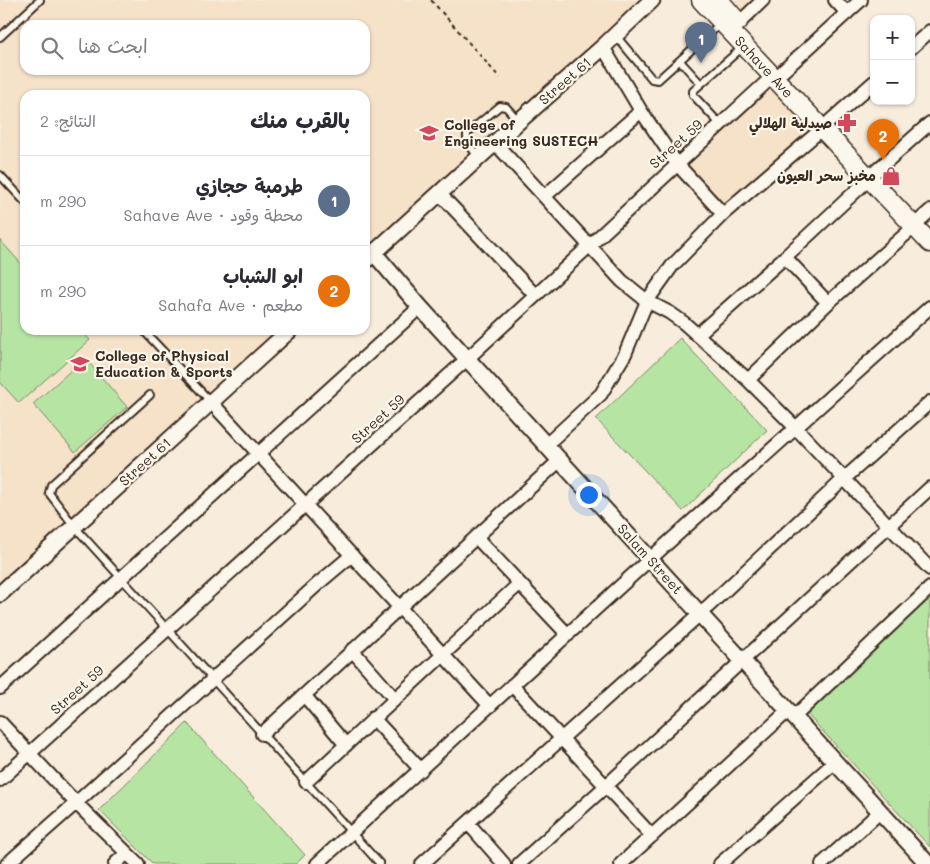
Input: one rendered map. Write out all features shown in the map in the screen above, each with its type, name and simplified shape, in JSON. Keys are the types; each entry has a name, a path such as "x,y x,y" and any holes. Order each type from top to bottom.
{"main road":[{"name":"Sahave Ave","path":"701,0 731,22 745,46 778,74 873,175 924,222 930,243"},
{"path":"719,0 731,22 778,74"}],"street":[{"name":"Street 61","path":"370,256 495,142 604,47 652,0"},
{"path":"731,22 763,0"},
{"path":"834,0 847,13"},
{"name":"Street 59","path":"0,780 467,359 720,124 861,0"},
{"path":"915,44 930,31"},
{"path":"604,47 641,111 677,164 723,214"},
{"path":"546,445 601,394 626,354 647,301 672,266 723,214 870,86"},
{"path":"545,196 641,111"},
{"path":"697,335 785,257 930,123"},
{"path":"495,142 622,281 647,301 670,313 748,380 845,478 930,569"},
{"path":"440,194 535,295"},
{"path":"748,380 828,303 924,222"},
{"path":"785,257 828,303"},
{"name":"Salam Street","path":"370,258 420,307 926,861"},
{"path":"0,688 420,307"},
{"path":"317,864 650,558 930,307"},
{"name":"Street 61","path":"0,594 285,335"},
{"path":"211,402 490,706"},
{"path":"422,864 700,614 845,478 930,402"},
{"path":"262,734 560,460"},
{"path":"519,864 930,488"},
{"path":"476,538 568,635"},
{"path":"7,864 352,555"},
{"path":"306,782 518,584"},
{"path":"626,862 652,836 930,588"},
{"path":"352,650 395,698"},
{"path":"512,685 652,836"},
{"path":"304,695 346,744"},
{"path":"373,718 421,770"},
{"path":"0,722 76,803 138,864"},
{"path":"720,864 835,762"},
{"path":"822,864 880,812"},
{"path":"468,823 504,864"},
{"path":"115,864 127,853"}],"lane":[{"path":"0,37 40,0"},
{"path":"615,36 652,79 658,80 731,22"},
{"path":"720,124 693,95 693,91 745,46"},
{"path":"680,61 700,84"},
{"path":"479,158 467,142 467,134 500,106 506,107 519,121"},
{"path":"0,174 20,196"},
{"path":"148,335 211,402"},
{"path":"150,395 51,485 49,493 74,526 380,864"}],"path":[{"path":"431,0 500,78"}],"shaded area":[{"path":"0,0 643,0 370,248 370,90 20,90 20,335 276,335 0,586"},
{"path":"719,0 760,0 747,13 740,11 731,14"},
{"path":"775,85 815,130 724,210 684,166"}],"green space":[{"path":"0,240 20,262 20,335 86,335 90,340 19,403 0,382"},
{"path":"680,338 767,430 683,511 596,419"},
{"path":"85,358 127,407 75,452 33,404"},
{"path":"930,596 930,847 805,712"},
{"path":"187,723 305,855 296,864 153,864 99,810"}],"place":[{"name":"طرمبة حجازي","path":"701,63"},
{"name":"صيدلية الهلالي","path":"847,123"},
{"name":"College of Engineering SUSTECH","path":"429,133"},
{"name":"ابو الشباب","path":"883,160"},
{"name":"مخبز سحر العيون","path":"891,176"},
{"name":"College of Physical Education & Sports","path":"80,364"}]}
